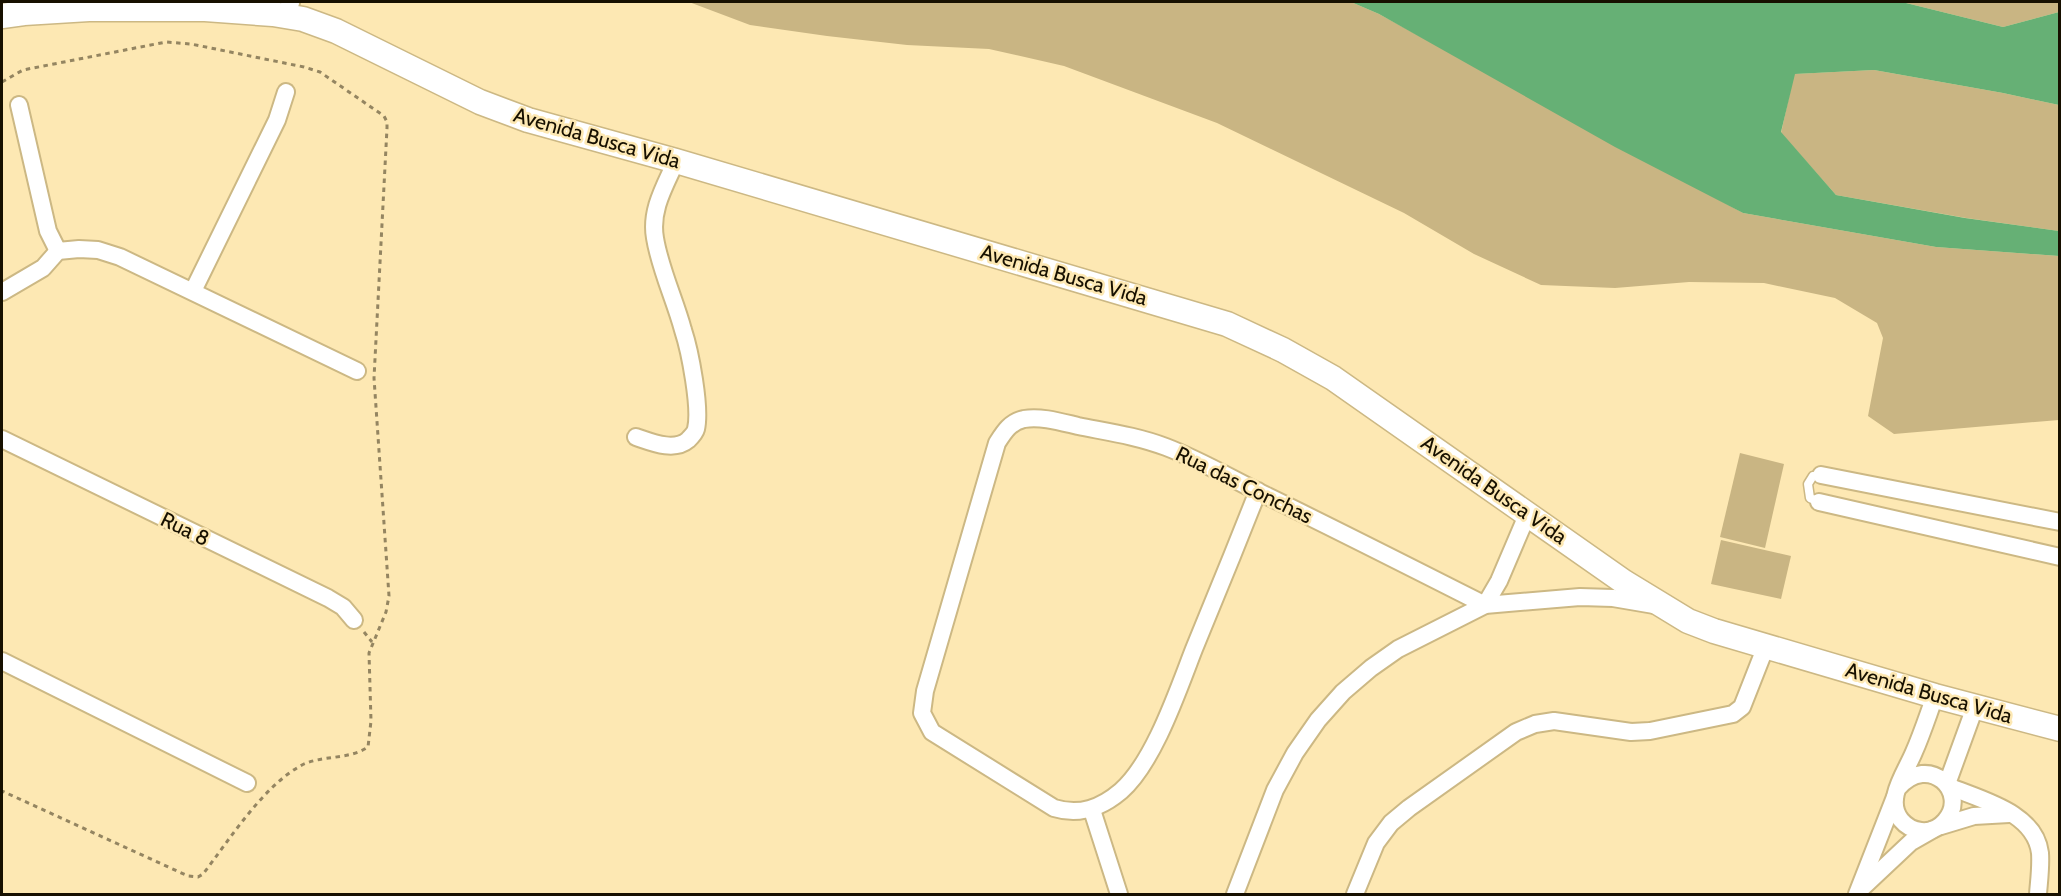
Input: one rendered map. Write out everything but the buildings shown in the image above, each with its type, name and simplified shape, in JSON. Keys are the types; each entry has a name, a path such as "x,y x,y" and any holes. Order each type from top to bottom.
{"street":[{"name":"Avenida Busca Vida","path":"2,16 89,9 205,9 273,14 290,6 436,82 528,120 676,161 1227,324 1333,378 1661,606 1688,621 1935,696 2060,729"},
{"path":"193,291 278,120 286,92"},
{"path":"20,105 48,231 58,251"},
{"path":"636,437 660,445 676,446 687,441 696,431 694,384 684,332 655,238 654,216 659,197 676,161"},
{"path":"2,292 43,268 58,251 98,250 120,257 193,291 357,371"},
{"name":"Rua das Conchas","path":"1092,810 1065,811 1054,808 944,741 932,732 922,713 925,691 997,443 1004,431 1013,424 1036,418 1131,436 1167,447 1485,605"},
{"name":"Rua 8","path":"5,444 328,598 343,607 354,620"},
{"path":"1821,475 2060,522"},
{"path":"1119,894 1092,810 1121,791 1132,779 1157,739 1258,491"},
{"path":"1819,502 2060,557"},
{"path":"1485,605 1499,581 1528,513"},
{"path":"1235,894 1275,790 1295,753 1318,720 1343,692 1398,649 1485,605 1591,597 1613,598 1661,606"},
{"path":"1355,894 1376,843 1391,824 1409,808 1516,732 1535,724 1554,721 1631,732 1650,731 1733,714 1742,707 1766,646"},
{"path":"2,661 247,783"},
{"path":"1857,894 1935,696"},
{"path":"1857,894 1911,842 1937,828 1951,813 1953,803 1947,785 1975,707"},
{"path":"2013,814 1974,816 1926,831 1915,830 1905,825 1895,807 1897,792 1912,775 1922,773 1940,778 1947,785 2013,814 2031,828 2036,838 2040,865 2038,894"}],"lane":[{"path":"1819,502 1810,498 1808,484 1814,476 1821,475"}],"path":[{"path":"2,82 23,70 57,62 166,42 191,44 320,72 384,116 387,128 374,378 389,596 386,612 369,653 371,721 368,747 362,751 304,764 282,777 263,797 203,874 198,877 188,876 2,791"}],"shaded area":[{"path":"689,2 1351,2 1379,14 1743,213 1936,247 2059,256 2059,420 1894,434 1868,416 1883,338 1877,323 1835,298 1764,283 1689,282 1615,288 1541,285 1474,254 1404,213 1217,123 1064,66 989,49 907,45 750,25"},
{"path":"1351,2 1902,2 2003,27 2059,12 2059,105 1874,70 1795,74 1781,132 1836,195 1965,218 2059,231 2059,256 1936,247 1743,213 1615,147 1379,14"},
{"path":"1902,2 2059,2 2059,12 2003,27"},
{"path":"1874,70 2059,105 2059,231 1966,218 1836,195 1781,133 1794,74"},
{"path":"1740,453 1784,464 1765,548 1720,537"},
{"path":"1721,540 1791,556 1781,599 1711,584"}]}
